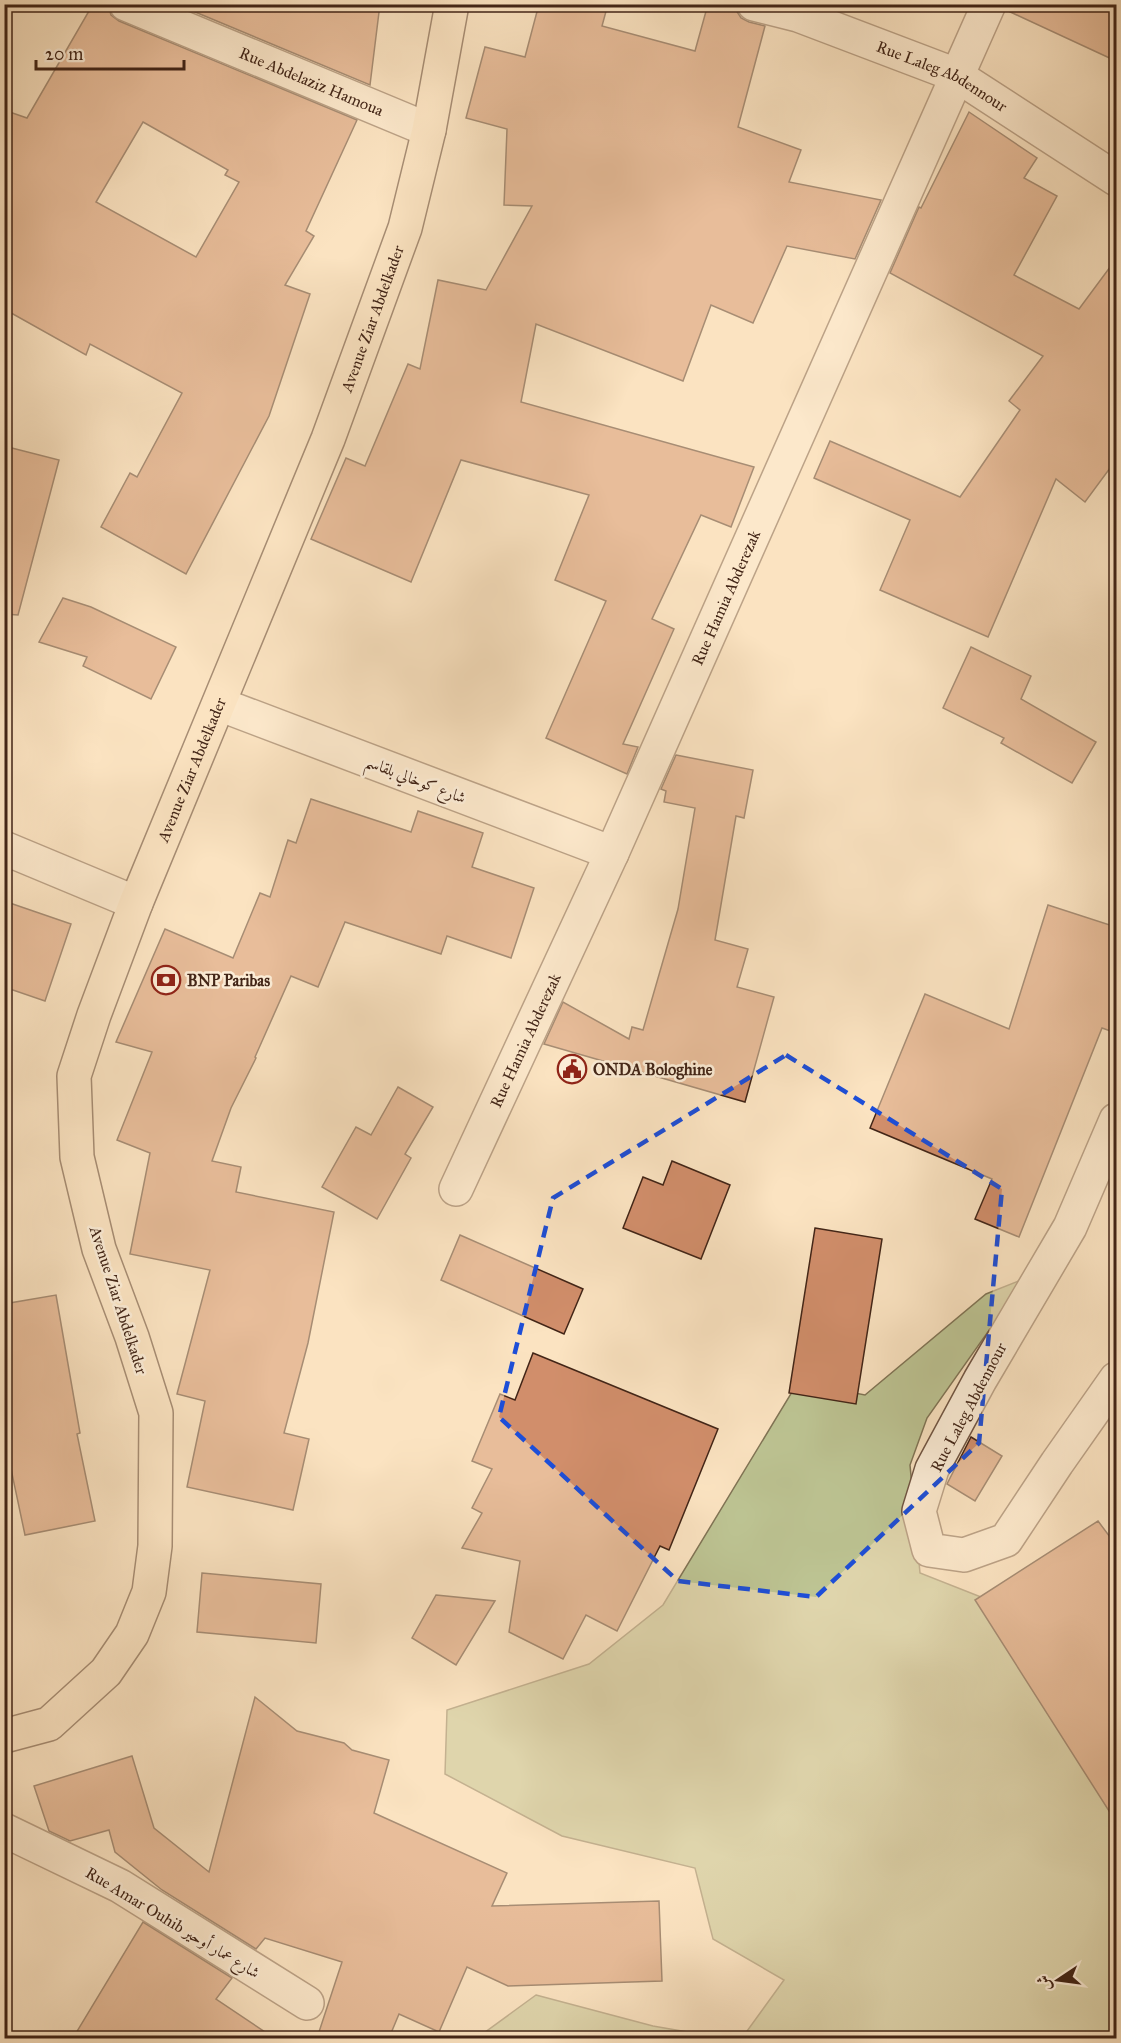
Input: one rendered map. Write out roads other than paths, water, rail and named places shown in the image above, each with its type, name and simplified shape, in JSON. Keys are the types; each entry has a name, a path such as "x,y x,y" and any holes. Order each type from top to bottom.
{"main road":[{"name":"Avenue Ziar Abdelkader","path":"4,1736 49,1724 105,1672 132,1634 149,1592 155,1546 156,1413 132,1337 99,1249 78,1157 74,1076 136,903 328,439 405,228 429,130 452,4"}],"street":[{"name":"Rue Abdelaziz Hamoua","path":"126,4 429,130"},
{"name":"Rue Laleg Abdennour","path":"754,4 798,15 956,75 1116,180"},
{"name":"Rue Hamia Abderezak","path":"456,1189 612,853 989,4"},
{"name":"شارع كوخالي بلقاسم","path":"219,704 612,853"},
{"path":"4,848 136,903"},
{"name":"Rue Laleg Abdennour","path":"1116,1120 1070,1227 980,1380 932,1469 919,1511 929,1550 964,1555 1006,1540 1116,1379"},
{"name":"Rue Amar Ouhib شارع عمار أوحير","path":"4,1830 120,1886 308,2003"}],"place":[{"name":"BNP Paribas","path":"166,980"},
{"name":"ONDA Bologhine","path":"572,1069"}]}
